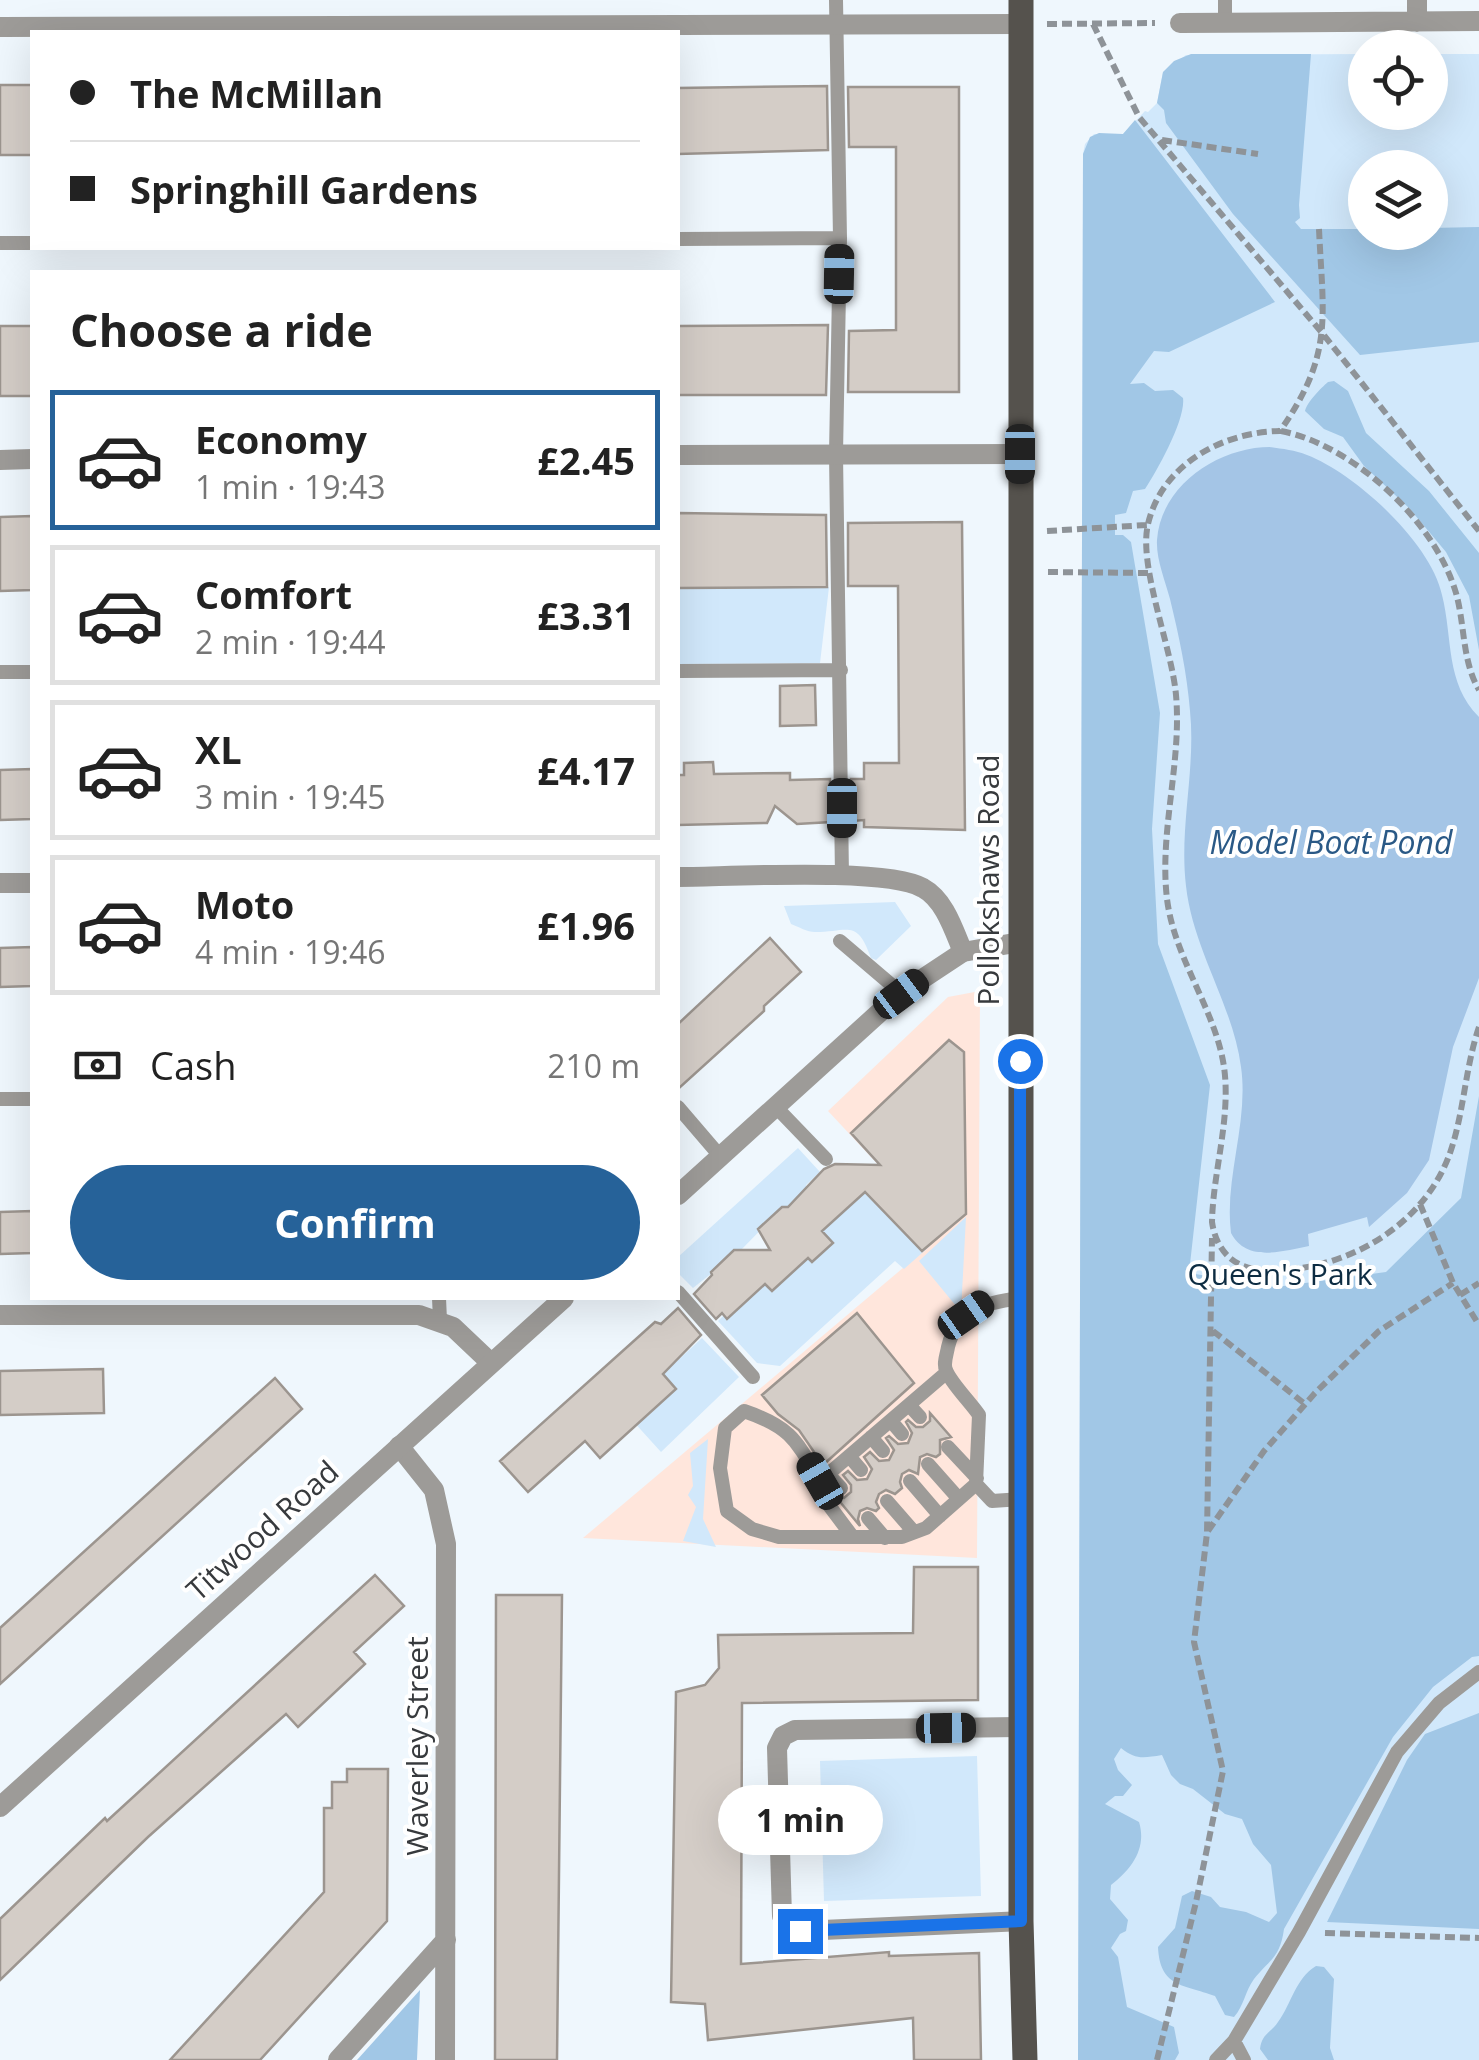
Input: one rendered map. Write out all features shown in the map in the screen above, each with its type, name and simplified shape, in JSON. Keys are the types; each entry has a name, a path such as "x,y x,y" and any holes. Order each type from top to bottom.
{"main road":[{"name":"Pollokshaws Road","path":"1021,12 1024,2060"}],"street":[{"path":"1180,23 1417,11 1479,21"},
{"path":"0,27 836,24 1021,12"},
{"path":"680,455 1020,454"},
{"path":"0,460 30,459"},
{"path":"680,877 842,876 906,882 923,887 936,898 963,952"},
{"path":"0,883 30,882"},
{"path":"680,1192 901,994 963,952 1020,942"},
{"name":"Titwood Road","path":"3,1798 562,1300"},
{"path":"0,1314 386,1313 440,1320 466,1336 491,1364"},
{"name":"Waverley Street","path":"399,1446 434,1490 446,1544 445,2060"},
{"path":"1021,1921 800,1931 786,1926 782,1916 777,1748 783,1736 795,1730 1022,1727"},
{"path":"338,2060 446,1940"}],"lane":[{"path":"836,0 840,238 836,454 842,876"},
{"path":"1225,0 1225,22"},
{"path":"680,239 840,238"},
{"path":"0,244 30,243"},
{"path":"680,671 841,670"},
{"path":"0,672 30,672"},
{"path":"840,941 901,994"},
{"path":"0,1099 30,1099"},
{"path":"776,1106 826,1159"},
{"path":"680,1109 720,1156"},
{"path":"680,1294 753,1377"},
{"path":"841,1488 824,1478 783,1427 744,1411 724,1428 720,1468 727,1511 752,1528 779,1537 885,1538 926,1528 976,1481 979,1415 946,1373 951,1333 984,1302 1021,1298"},
{"path":"439,1300 440,1320"},
{"path":"852,1536 822,1496 824,1478 946,1373"},
{"path":"909,1405 920,1417"},
{"path":"891,1421 902,1434"},
{"path":"871,1438 883,1451"},
{"path":"948,1447 992,1500 1022,1499"},
{"path":"850,1456 861,1470"},
{"path":"928,1464 959,1499"},
{"path":"910,1481 940,1516"},
{"path":"888,1501 914,1532"},
{"path":"868,1518 885,1538"},
{"path":"1216,2060 1234,2040 1299,1932 1397,1752 1439,1703 1479,1672"},
{"path":"1234,2040 1244,2060"}],"path":[{"path":"1021,12 1093,24 1180,23"},
{"path":"1093,24 1140,117 1476,519 1479,531"},
{"path":"1160,140 1258,154"},
{"path":"1280,431 1315,373 1323,334 1318,230"},
{"path":"1157,2060 1223,1770 1194,1642 1207,1532 1212,1222 1224,1077 1222,1056 1177,941 1167,898 1166,852 1178,734 1176,692 1150,573 1147,525 1154,506 1176,473 1207,448 1248,433 1280,431 1304,436 1336,451 1393,497 1425,532 1444,561 1456,593 1468,665 1479,690"},
{"path":"1020,532 1147,525"},
{"path":"1048,572 1150,573"},
{"path":"1212,1222 1218,1246 1238,1265 1280,1271 1370,1246 1391,1234 1420,1204 1449,1155 1465,1073 1479,1027"},
{"path":"1420,1204 1453,1283 1479,1326"},
{"path":"1207,1532 1264,1451 1305,1404 1380,1331 1453,1283"},
{"path":"1460,1295 1479,1283"},
{"path":"1212,1330 1305,1404"},
{"path":"1299,1932 1479,1938"}],"shaded area":[{"path":"1191,54 1311,54 1300,218 1295,222 1301,229 1348,229 1348,250 1448,250 1448,228 1479,227 1479,342 1360,355 1233,214 1166,123 1164,110 1157,103 1163,72 1174,61"},
{"path":"1135,120 1275,302 1169,352 1154,351 1130,384 1144,383 1155,391 1173,390 1183,398 1183,407 1170,445 1145,489 1133,491 1126,513 1115,515 1115,535 1123,535 1131,542 1160,713 1152,829 1158,944 1210,1085 1189,1273 1276,1287 1386,1272 1461,1198 1479,1096 1479,1656 1472,1657 1433,1687 1393,1737 1284,1929 1277,1952 1248,1988 1234,2017 1225,2015 1215,1996 1168,1977 1158,1947 1175,1928 1182,1896 1192,1891 1211,1897 1220,1907 1269,1922 1277,1913 1271,1865 1253,1844 1242,1819 1225,1814 1193,1789 1180,1784 1162,1755 1140,1757 1121,1748 1114,1759 1132,1785 1123,1796 1115,1796 1105,1804 1139,1822 1141,1841 1131,1865 1111,1885 1110,1899 1128,1920 1126,1931 1111,1948 1118,1957 1127,2007 1174,2027 1179,2053 1175,2060 1078,2060 1083,154 1090,137 1099,133 1123,134"},
{"path":"1334,381 1348,391 1366,433 1429,491 1479,553 1479,650 1469,596 1446,552 1409,508 1364,466 1343,437 1324,429 1305,411 1318,391"},
{"path":"980,991 977,1558 583,1538 929,1246 901,1214 913,1202 828,1111 948,997"},
{"path":"1479,1713 1479,1929 1327,1922 1407,1760 1425,1734"},
{"path":"1316,1966 1324,1967 1334,1979 1330,2048 1334,2060 1268,2060 1260,2049 1263,2040 1283,2015 1303,1978"},
{"path":"420,1990 417,2060 357,2060"}],"green space":[{"name":"Queen's Park","path":"1348,54 1348,130 1448,130 1448,54 1479,54 1479,2060 1078,2060 1083,154 1085,144 1094,134 1123,134 1157,103 1163,72 1186,55"},
{"path":"829,587 820,663 680,664 680,589"},
{"path":"895,902 911,926 876,960 856,932 806,930 791,924 784,906"},
{"path":"798,1148 820,1172 741,1250 693,1288 680,1275 680,1255"},
{"path":"865,1192 882,1209 901,1215 930,1246 904,1269 895,1261 780,1366 757,1363 718,1321 724,1315 728,1318 766,1284 773,1291 784,1280 778,1273 801,1250 813,1261 832,1243 822,1231"},
{"path":"966,1217 961,1312 919,1261"},
{"path":"702,1338 739,1377 661,1452 622,1409 631,1400 647,1417 676,1389 663,1374"},
{"path":"708,1439 703,1519 716,1547 683,1541 696,1507 688,1495 693,1486 690,1453"},
{"path":"977,1756 981,1896 824,1901 820,1761"}],"water":[{"name":"Model Boat Pond","path":"1270,447 1307,455 1326,464 1368,494 1407,533 1435,575 1455,675 1468,704 1479,717 1479,978 1453,1047 1429,1160 1407,1193 1369,1227 1367,1217 1308,1234 1309,1246 1266,1253 1246,1248 1231,1233 1231,1192 1242,1109 1241,1067 1230,1022 1196,933 1186,886 1190,711 1157,540 1169,502 1196,472 1232,454"}],"building":[{"path":"0,85 30,85 30,155 0,155"},
{"path":"827,86 828,150 680,154 680,88"},
{"path":"848,87 959,87 959,392 848,392 849,331 896,330 896,147 849,147"},
{"path":"828,325 826,395 680,395 680,326"},
{"path":"0,326 30,326 30,396 0,396"},
{"path":"680,513 826,515 827,587 680,588"},
{"path":"30,516 30,590 0,591 0,517"},
{"path":"962,522 965,830 864,827 864,820 852,821 851,779 864,779 864,763 899,763 898,586 848,586 848,523"},
{"path":"815,685 816,725 780,726 780,686"},
{"path":"713,762 714,774 790,773 790,780 830,779 831,822 797,824 775,806 767,823 680,825 680,775 684,775 684,763"},
{"path":"30,769 30,819 0,820 0,770"},
{"path":"770,938 801,972 680,1087 680,1022"},
{"path":"30,947 30,986 0,987 0,948"},
{"path":"949,1040 964,1052 966,1214 922,1251 865,1192 822,1231 833,1243 812,1262 808,1258 772,1291 765,1284 727,1319 722,1313 716,1319 694,1294 711,1272 734,1250 770,1250 758,1229 782,1207 788,1207 824,1169 835,1164 880,1165 851,1133"},
{"path":"30,1211 30,1253 0,1254 0,1212"},
{"path":"678,1308 701,1335 663,1374 676,1389 600,1458 585,1441 528,1492 500,1461 655,1322 661,1324"},
{"path":"857,1313 914,1383 823,1465 799,1430 762,1395"},
{"path":"103,1369 104,1413 0,1415 0,1371"},
{"path":"275,1378 302,1409 0,1684 0,1628"},
{"path":"930,1413 951,1437 940,1440 940,1454 936,1457 920,1457 918,1474 909,1470 902,1474 902,1488 895,1494 886,1490 879,1494 876,1511 860,1511 860,1526 836,1497 844,1498 851,1492 843,1475 848,1471 857,1480 867,1479 872,1469 864,1457 870,1452 879,1461 889,1460 894,1450 886,1438 889,1436 898,1444 908,1443 912,1433 906,1422 923,1427 930,1421"},
{"path":"914,1567 978,1567 978,1700 742,1703 741,1964 889,1952 889,1956 979,1953 981,2060 914,2060 913,2018 708,2040 705,2004 671,2002 676,1692 705,1685 719,1668 718,1635 913,1633"},
{"path":"375,1575 404,1606 354,1652 365,1664 298,1727 286,1714 148,1837 0,1980 0,1919 105,1818 107,1821"},
{"path":"496,1595 562,1595 557,2060 495,2060"},
{"path":"347,1769 388,1769 387,1921 260,2060 170,2060 324,1892 324,1808 332,1808 332,1782 347,1782"}],"route":[{"path":"800,1931 1021,1921 1020,1061"}]}
